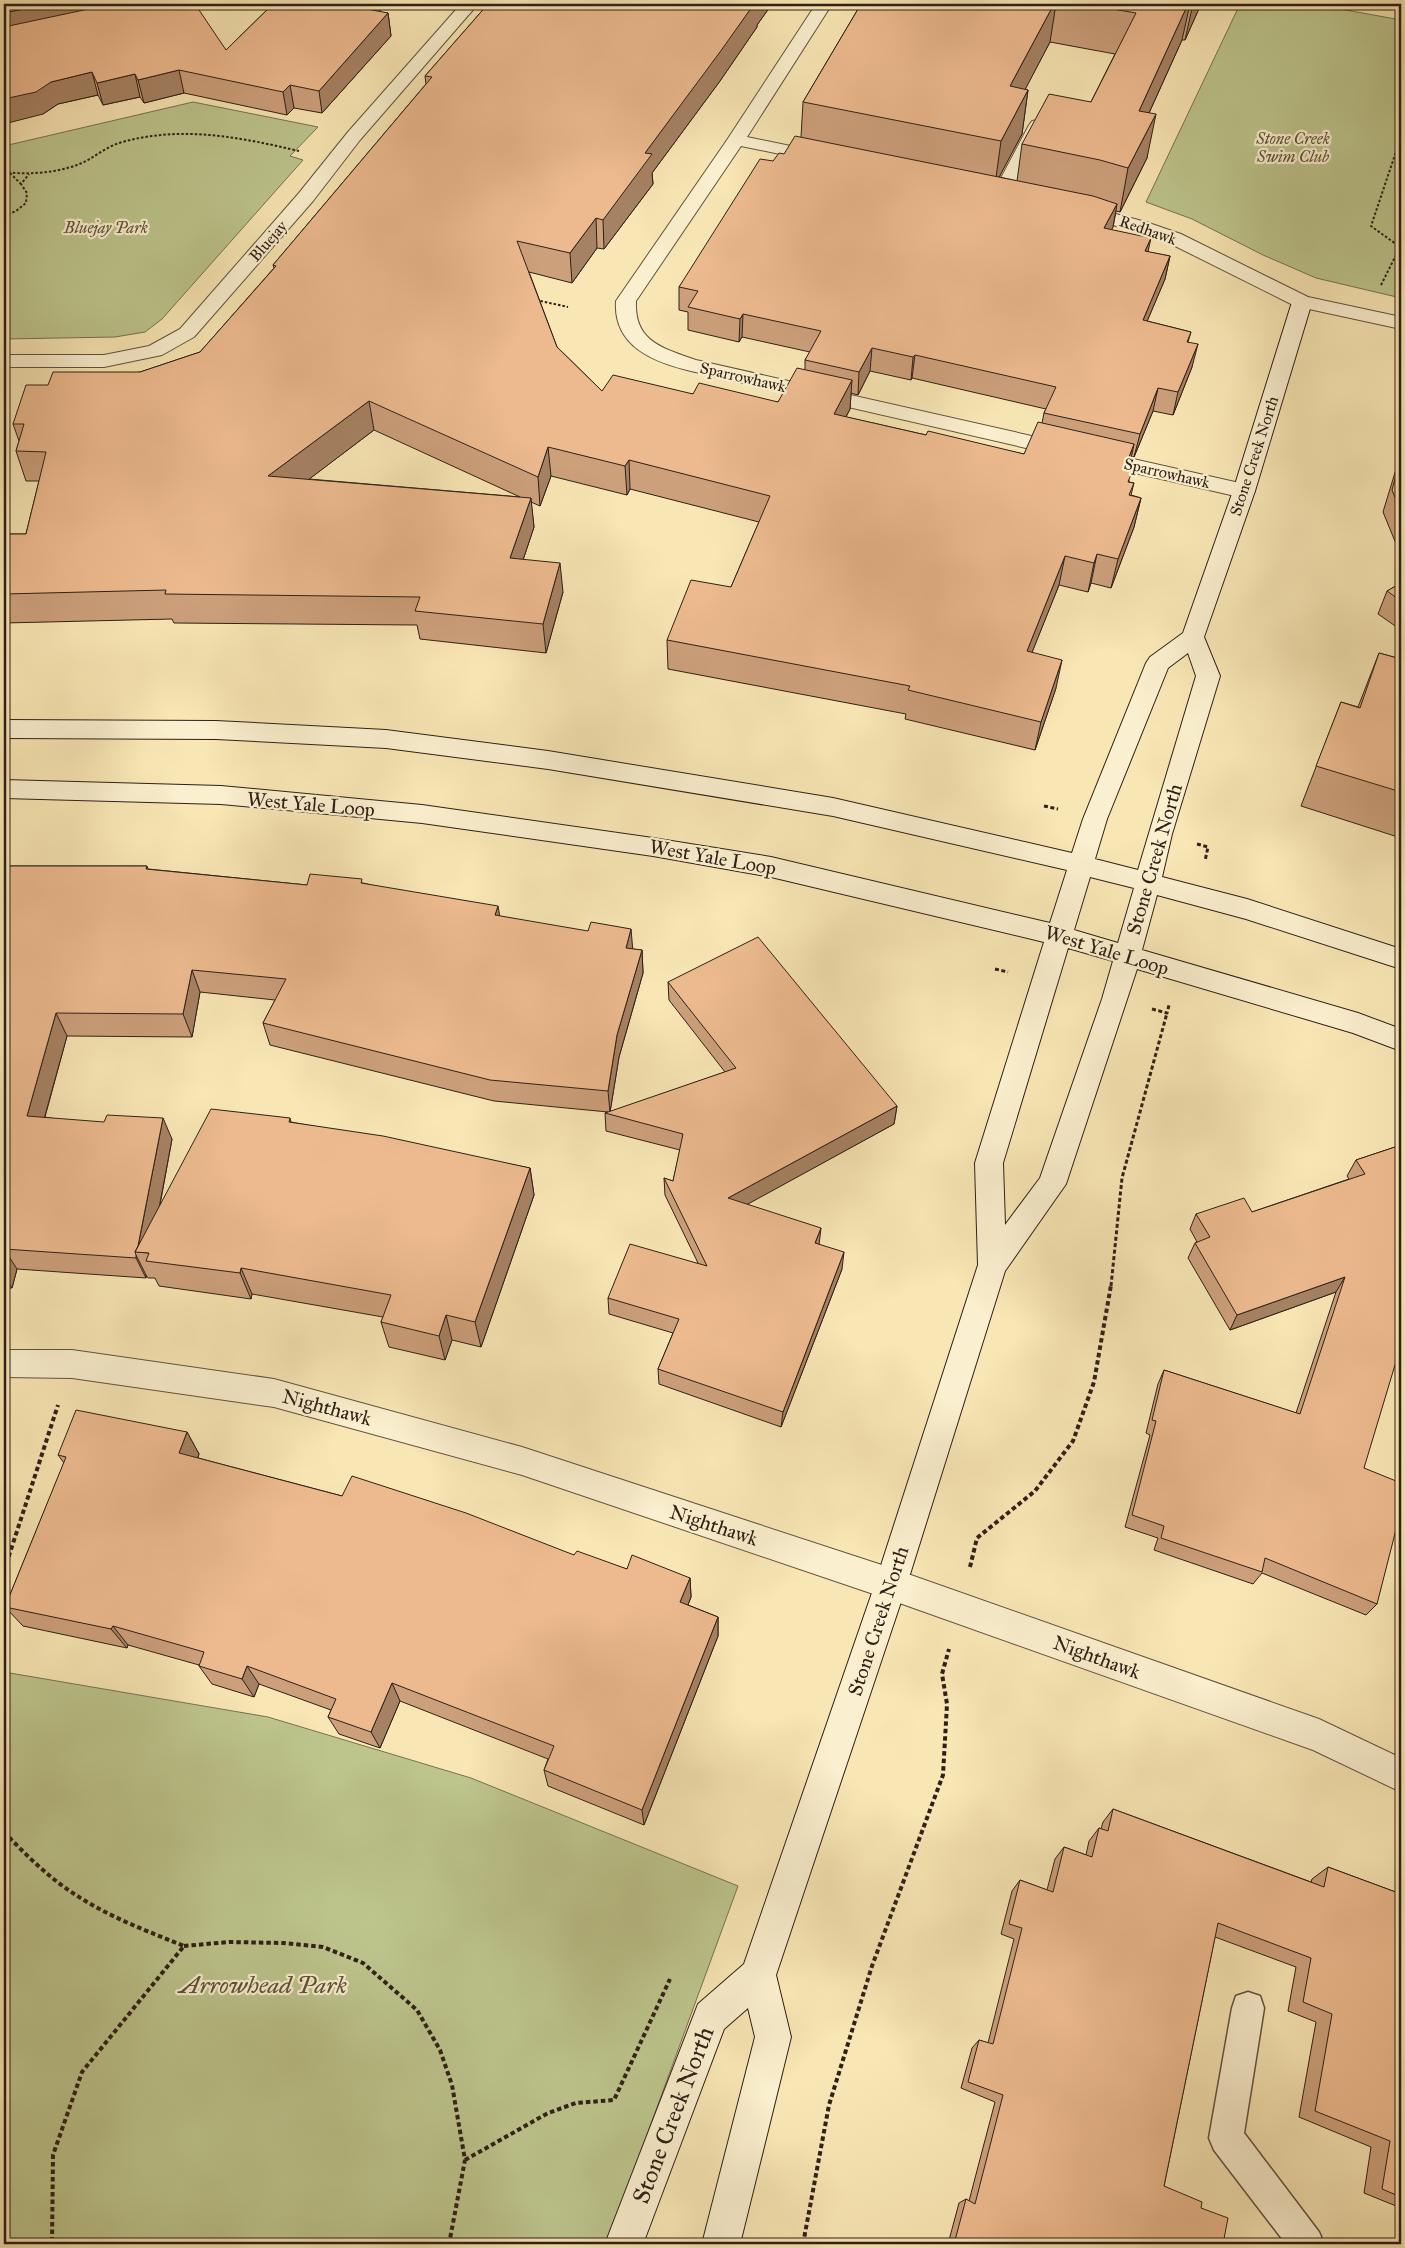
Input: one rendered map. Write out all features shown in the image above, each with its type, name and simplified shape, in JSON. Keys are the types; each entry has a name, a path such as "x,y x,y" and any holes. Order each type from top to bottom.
{"street":[{"name":"Sparrowhawk","path":"824,4 736,140 626,301 624,313 632,335 654,352 691,365 1244,491"},
{"name":"Bluejay","path":"4,361 104,361 155,352 188,333 306,197 463,5"},
{"path":"982,191 1011,197 1044,112"},
{"path":"736,140 840,161"},
{"name":"Redhawk","path":"1056,206 1092,212 1174,238 1302,302 1401,323"},
{"name":"Stone Creek North","path":"992,1265 989,1163 1095,818 1158,663 1193,637 1244,491 1302,302"},
{"name":"Stone Creek North","path":"624,2244 711,2017 758,1975 891,1584 992,1265 1052,1184 1115,999 1160,834 1208,676 1193,637"},
{"path":"4,729 216,730 386,738 548,760 833,807 1081,864 1246,909 1401,959"},
{"name":"West Yale Loop","path":"4,789 221,795 422,814 653,847 772,867 1058,935 1358,1024 1401,1040"},
{"name":"Nighthawk","path":"4,1363 72,1364 274,1393 522,1461 891,1584 1319,1736 1401,1775"},
{"path":"722,2244 773,2037 758,1975"}],"lane":[{"path":"1248,2008 1226,2138 1307,2244"}],"path":[{"path":"4,172 30,174 78,165 103,149 119,143 185,132 232,136 299,151"},
{"path":"1372,317 1378,293 1400,247 1371,226 1401,137"},
{"path":"4,216 16,211 26,203 27,193 10,173"},
{"path":"21,184 30,174"},
{"path":"531,299 568,306"},
{"path":"977,1538 1035,1491 1073,1442 1094,1382 1111,1285 1122,1178 1167,1013"},
{"path":"4,1571 72,1364"},
{"path":"803,2244 829,2105 872,1966 943,1775 947,1704 942,1674"},
{"path":"4,1832 31,1861 88,1902 140,1928 184,1946 229,1942 283,1943 323,1947 363,1963 417,2010 440,2050 452,2085 466,2160 449,2244"},
{"path":"52,2244 53,2155 82,2072 184,1946"},
{"path":"466,2160 548,2113 576,2103 614,2100 670,1979"}],"green space":[{"name":"Stone Creek Swim Club","path":"1240,4 1313,4 1401,20 1401,298 1316,278 1263,255 1192,219 1146,202"},
{"name":"Bluejay Park","path":"193,102 318,127 290,156 303,160 162,319 145,332 115,337 4,339 4,146"},
{"name":"Arrowhead Park","path":"4,1672 268,1717 471,1778 738,1886 607,2244 4,2244"}],"building":[{"path":"4,4 48,4 4,13"},
{"path":"112,4 195,4 226,50 273,4 372,4 367,9 388,13 319,91 290,85 283,92 179,70 138,80 135,74 97,83 92,72 51,82 36,92 4,99 4,27"},
{"path":"488,4 754,4 645,153 652,154 603,220 596,218 570,253 517,241 557,347 602,391 613,375 693,394 699,383 778,402 797,368 852,380 834,414 926,435 928,431 1024,454 1038,422 1134,444 1124,470 1132,472 1128,482 1134,483 1129,495 1141,498 1118,559 1097,554 1094,563 1065,556 1027,651 1062,660 1041,722 908,690 910,686 667,640 691,580 731,587 770,496 629,460 625,466 548,447 538,477 369,401 268,476 531,498 510,558 560,563 543,624 415,611 420,597 165,594 166,590 4,594 4,534 26,534 46,452 16,451 24,424 13,424 26,385 48,385 53,372 140,372 200,352 276,266 273,265 432,77 425,76"},
{"path":"861,4 1054,4 1010,86 1028,90 1001,141 803,102"},
{"path":"1084,4 1188,4 1139,111 1156,114 1128,168 1100,160 1022,144 1049,94 1091,102 1136,13"},
{"path":"795,136 1093,196 1117,204 1104,228 1151,238 1145,251 1170,256 1143,320 1191,332 1187,342 1198,344 1178,392 1158,388 1140,434 1044,413 1056,387 915,355 913,357 872,348 859,372 805,360 821,331 743,314 740,319 688,307 698,291 679,287 760,159 773,161 779,153 784,154"},
{"path":"1401,457 1401,512 1392,490"},
{"path":"1401,583 1401,601 1387,591"},
{"path":"1379,653 1401,659 1401,792 1316,766 1341,702 1360,708"},
{"path":"4,866 147,866 146,869 307,885 310,874 362,879 361,883 498,906 495,915 588,931 591,922 631,929 626,948 642,950 617,1035 608,1091 490,1080 263,1023 286,979 192,970 183,1014 56,1013 27,1116 104,1122 107,1115 163,1118 138,1246 135,1252 136,1258 4,1249"},
{"path":"758,937 897,1106 728,1198 821,1228 815,1243 844,1252 783,1412 658,1369 679,1319 608,1298 630,1244 707,1266 664,1178 673,1181 683,1134 605,1113 736,1068 668,982"},
{"path":"211,1109 290,1118 289,1122 383,1136 530,1168 475,1322 446,1315 439,1336 381,1322 391,1295 241,1268 240,1273 146,1261 149,1253 135,1252"},
{"path":"1401,1145 1401,1345 1364,1468 1401,1483 1401,1510 1377,1604 1265,1558 1262,1572 1161,1538 1164,1526 1132,1515 1156,1421 1152,1420 1164,1370 1300,1414 1345,1277 1237,1315 1195,1243 1210,1237 1196,1214 1244,1198 1252,1212 1365,1174 1356,1160"},
{"path":"76,1410 187,1432 179,1453 342,1496 352,1476 466,1513 574,1555 577,1551 627,1569 632,1555 690,1578 680,1602 718,1617 642,1810 544,1770 554,1746 392,1683 371,1732 328,1717 336,1699 247,1666 242,1679 199,1666 204,1652 113,1626 111,1629 5,1607 66,1457 58,1455"},
{"path":"1113,1809 1324,1887 1328,1867 1401,1894 1401,2197 1382,2189 1390,2141 1315,2111 1332,2014 1303,2002 1311,1958 1218,1923 1164,2186 1202,2202 1201,2208 1228,2218 1223,2244 954,2244 966,2199 975,2204 1003,2095 968,2082 979,2040 993,2044 1022,1928 1009,1924 1020,1880 1053,1892 1064,1847 1092,1857 1099,1828 1108,1831"}]}
